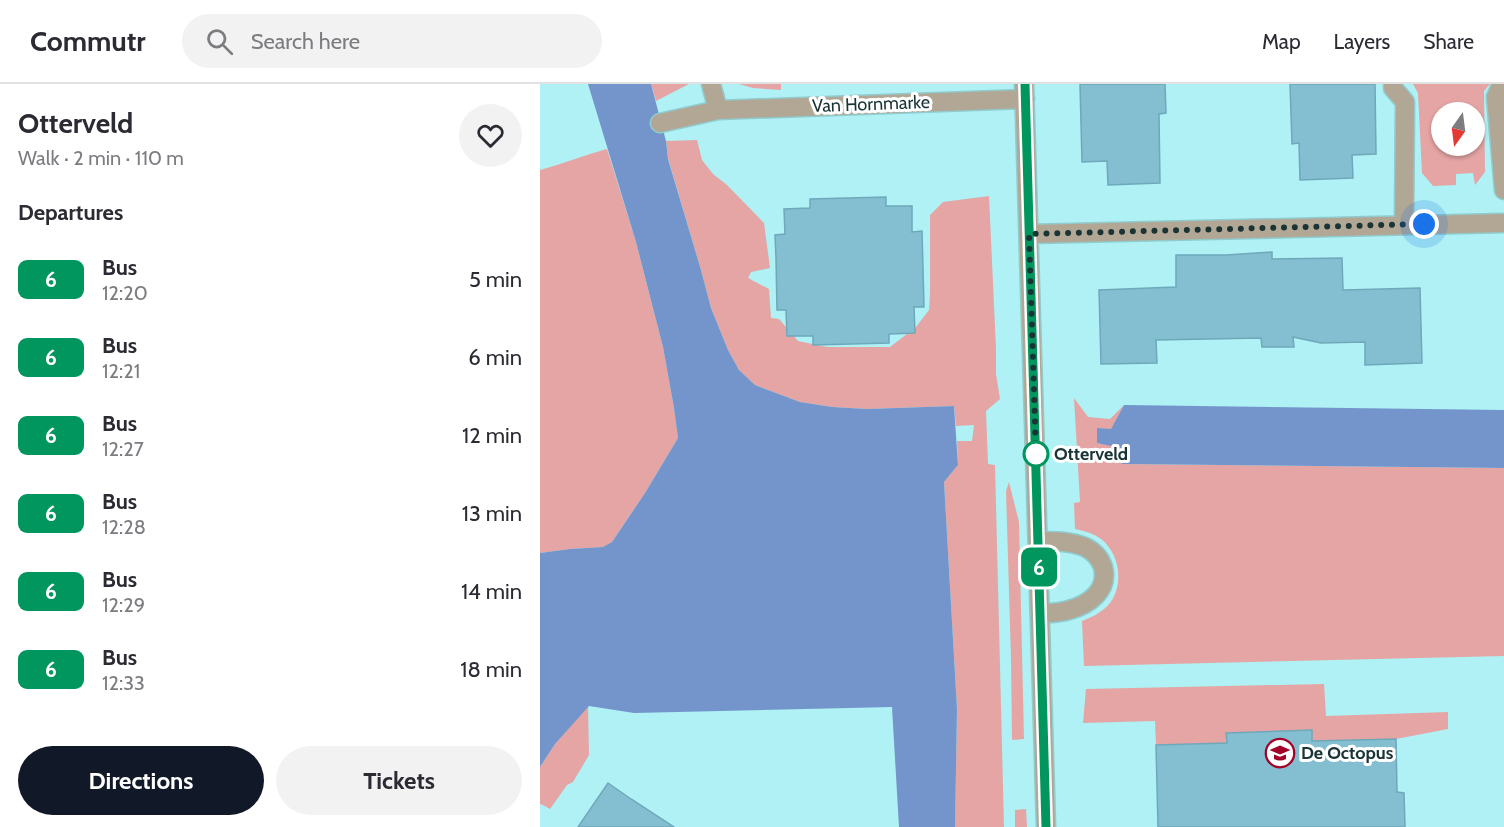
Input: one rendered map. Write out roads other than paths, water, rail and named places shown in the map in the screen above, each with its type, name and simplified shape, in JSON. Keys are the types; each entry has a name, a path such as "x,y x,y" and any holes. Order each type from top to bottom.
{"street":[{"path":"711,84 718,110"},
{"path":"1393,84 1393,88 1405,102 1404,224"},
{"path":"1502,84 1496,97 1504,190"},
{"path":"1025,92 1046,827"},
{"name":"Van Hornmarke","path":"660,123 718,110 1025,92"},
{"path":"1029,234 1504,223"},
{"path":"1038,541 1061,541 1083,546 1098,556 1104,573 1097,595 1089,602 1067,611 1040,614"}],"water":[{"path":"588,84 651,84 666,141 668,159 711,308 739,370 755,385 800,402 832,407 867,409 954,406 958,465 944,482 957,709 955,827 899,827 892,707 634,713 589,706 555,744 540,767 540,553 603,547 612,542 678,438 663,347 636,242"},
{"path":"1124,405 1504,410 1504,468 1122,464 1111,446 1097,443 1097,428 1111,429"}],"place":[{"name":"Otterveld","path":"1036,454"},
{"name":"De Octopus","path":"1280,753"}]}
